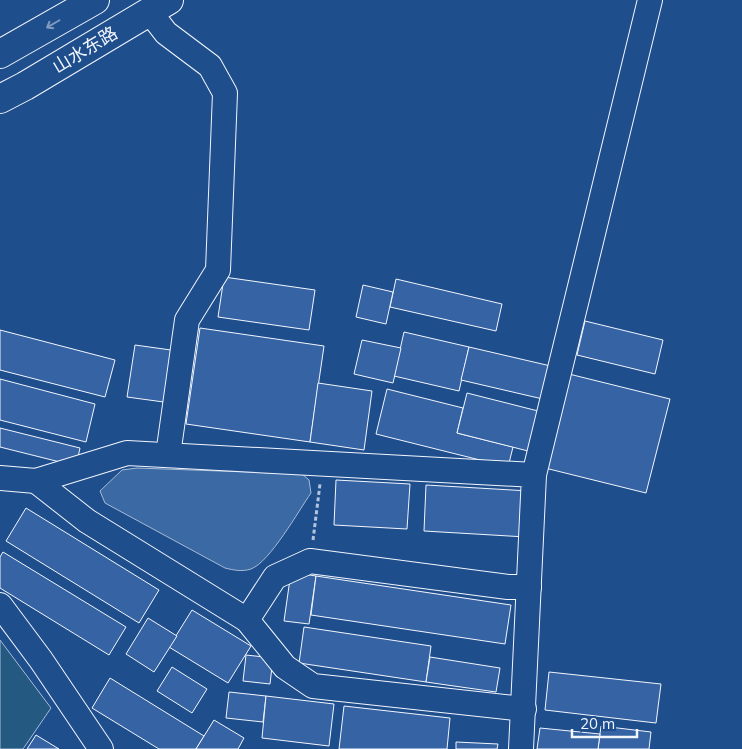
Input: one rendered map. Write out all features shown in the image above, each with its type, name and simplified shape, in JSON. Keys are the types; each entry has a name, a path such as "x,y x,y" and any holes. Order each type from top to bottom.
{"highway":[{"path":"0,54 95,0"},
{"name":"山水东路","path":"0,99 159,6"}],"street":[{"path":"521,749 534,475 650,0"},
{"path":"159,6 166,33 210,66 225,93 218,270 188,320 168,455"},
{"path":"0,478 36,481 127,453 534,475"},
{"path":"36,481 87,520 247,620 285,667 313,686 524,709"},
{"path":"247,620 275,578 310,561 508,587 529,587"},
{"path":"0,605 41,660 101,749"}],"path":[{"path":"310,561 323,464"}],"shaded area":[{"path":"137,468 302,474 309,480 311,493 284,535 267,557 251,569 234,570 225,568 105,503 100,491 122,470"},
{"path":"0,640 51,708 23,749 0,749"}],"building":[{"path":"224,277 315,290 309,330 218,317"},
{"path":"396,279 502,304 496,331 390,307"},
{"path":"363,285 393,292 386,324 356,317"},
{"path":"585,321 663,340 655,374 577,355"},
{"path":"200,328 324,346 310,442 186,424"},
{"path":"0,330 115,360 105,397 0,370"},
{"path":"404,332 469,347 459,391 394,376"},
{"path":"362,340 401,348 393,383 354,374"},
{"path":"135,345 178,351 171,403 127,397"},
{"path":"469,347 555,367 547,400 461,380"},
{"path":"569,374 670,399 646,493 545,468"},
{"path":"0,379 95,404 86,442 0,420"},
{"path":"318,383 372,391 364,450 310,442"},
{"path":"387,389 463,408 457,433 513,447 508,467 376,434"},
{"path":"467,393 546,413 536,453 457,433"},
{"path":"0,428 80,448 76,466 0,447"},
{"path":"336,480 410,484 407,529 334,525"},
{"path":"426,485 529,491 526,537 424,531"},
{"path":"26,508 159,590 139,623 6,541"},
{"path":"3,552 126,627 109,655 0,588 0,557"},
{"path":"291,572 316,576 309,624 284,621"},
{"path":"316,576 511,605 505,644 311,615"},
{"path":"192,610 251,646 228,683 169,647"},
{"path":"148,618 177,636 154,672 126,654"},
{"path":"304,627 431,646 426,682 299,663"},
{"path":"246,655 273,658 270,684 243,681"},
{"path":"430,657 500,668 496,692 426,682"},
{"path":"172,667 207,689 192,713 157,691"},
{"path":"549,672 661,684 656,723 545,710"},
{"path":"110,678 204,736 196,749 159,749 92,708"},
{"path":"229,692 266,696 263,722 226,718"},
{"path":"266,696 334,704 329,746 262,738"},
{"path":"344,706 450,718 447,749 339,749"},
{"path":"214,720 244,738 238,749 196,749"},
{"path":"601,726 651,732 649,749 598,749"},
{"path":"540,728 600,734 598,749 537,749"},
{"path":"36,735 59,749 27,749"},
{"path":"456,742 498,744 497,749 456,749"}]}
